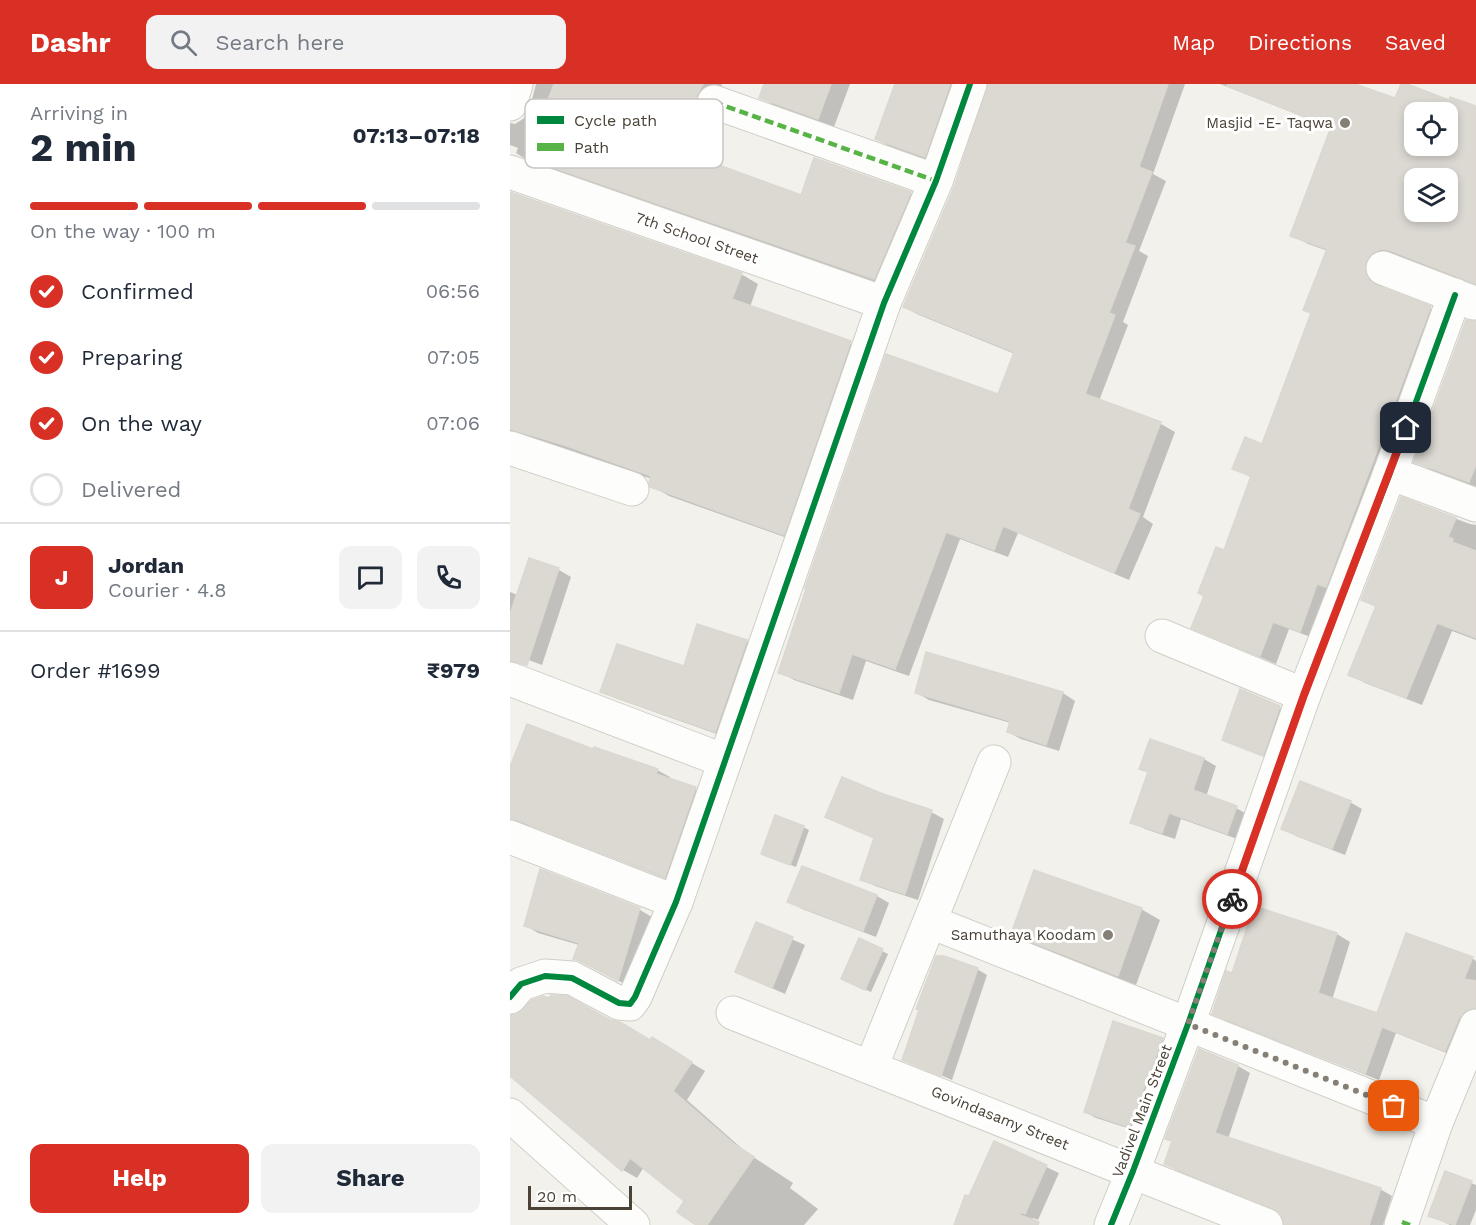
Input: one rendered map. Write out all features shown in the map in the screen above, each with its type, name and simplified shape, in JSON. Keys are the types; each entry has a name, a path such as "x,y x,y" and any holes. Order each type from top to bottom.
{"street":[{"path":"510,104 516,84"},
{"path":"510,998 521,984 545,976 572,978 619,1004 630,1004 635,997 676,902 884,303 936,181 969,84"},
{"path":"723,105 936,181"},
{"name":"7th School Street","path":"510,172 884,303"},
{"path":"1383,268 1465,299"},
{"name":"Vadivel Main Street","path":"1111,1225 1188,1024 1304,695 1390,473 1465,299"},
{"path":"510,448 632,489"},
{"path":"1390,473 1476,505"},
{"path":"1162,636 1304,695"},
{"path":"510,679 725,761"},
{"path":"871,1067 994,762"},
{"path":"510,837 676,902"},
{"path":"931,922 1436,1123"},
{"name":"Govindasamy Street","path":"733,1013 1266,1225"},
{"path":"1404,1224 1436,1123 1476,1026"},
{"path":"510,1115 633,1225"}],"building":[{"path":"554,84 703,84 696,99 548,99"},
{"path":"764,84 831,84 818,119 759,98"},
{"path":"895,84 950,84 925,157 875,139"},
{"path":"988,84 1168,84 1139,167 1152,172 1125,243 1135,246 1109,313 1115,315 1085,394 1161,422 1128,509 1140,514 1114,573 1003,526 994,550 946,532 895,669 852,654 839,693 778,673 886,354 998,394 1014,352 903,307 954,187"},
{"path":"1228,84 1355,84 1395,98 1401,84 1407,84 1449,100 1450,97 1476,106 1476,284 1389,250 1381,249 1372,253 1366,261 1365,271 1369,280 1376,285 1431,306 1326,587 1317,584 1300,632 1273,622 1260,656 1191,628 1204,596 1198,593 1216,547 1224,550 1251,476 1232,469 1245,437 1262,444 1311,313 1303,310 1327,249 1290,236 1331,127 1227,86"},
{"path":"814,158 911,192 874,279 555,168 723,166 801,195"},
{"path":"510,192 742,273 732,299 851,341 784,535 650,487 651,476 564,445 510,429"},
{"path":"1466,320 1476,321 1476,465 1469,482 1414,462"},
{"path":"1401,497 1456,518 1448,537 1453,539 1452,542 1476,551 1476,638 1437,623 1406,698 1348,675 1376,606 1361,600"},
{"path":"529,558 559,568 527,665 510,661 510,614"},
{"path":"697,624 747,640 715,732 600,692 617,644 684,666"},
{"path":"926,652 1063,692 1046,745 1007,732 1010,721 915,693"},
{"path":"1240,689 1280,706 1263,756 1222,740"},
{"path":"527,724 593,749 594,747 658,769 656,774 696,787 665,877 510,819 510,767"},
{"path":"1150,739 1204,758 1193,790 1237,806 1227,834 1169,813 1162,833 1130,823 1148,772 1139,769"},
{"path":"842,777 883,794 932,810 905,894 860,880 874,838 825,817"},
{"path":"1300,781 1351,801 1332,849 1281,829"},
{"path":"775,815 804,826 790,865 761,854"},
{"path":"802,866 877,895 863,931 787,902"},
{"path":"540,869 640,908 618,981 573,959 579,943 524,926"},
{"path":"1034,870 1142,908 1118,976 1011,934"},
{"path":"1254,906 1337,933 1318,993 1377,1013 1406,933 1473,957 1464,979 1476,981 1476,1008 1465,1011 1459,1018 1445,1051 1382,1027 1365,1074 1212,1014 1226,971 1232,973"},
{"path":"756,922 793,937 772,988 735,972"},
{"path":"859,938 883,949 865,990 841,979"},
{"path":"936,956 944,956 978,968 941,1076 902,1060 919,1010 916,1009"},
{"path":"551,995 567,996 610,1020 620,1022 650,1040 652,1037 692,1062 673,1091 733,1143 754,1157 707,1225 696,1225 677,1212 684,1201 630,1158 622,1171 510,1076 510,1015 517,1014 532,1000 543,996 549,998"},
{"path":"1113,1021 1163,1038 1129,1127 1084,1112"},
{"path":"1199,1049 1238,1065 1215,1133 1381,1188 1369,1225 1284,1225 1281,1214 1273,1208 1164,1164 1172,1141 1165,1139"},
{"path":"994,1141 1047,1165 1025,1214 1021,1212 1020,1215 1039,1222 1038,1225 954,1225 965,1195 969,1196"},
{"path":"1445,1171 1472,1181 1455,1225 1428,1216"}],"marked path":[{"path":"723,105 936,181"},
{"path":"1402,1222 1410,1225"}],"cycle path":[{"path":"510,997 521,984 545,976 572,978 619,1003 630,1004 635,997 676,902 884,303 936,181 970,84"},
{"path":"1111,1225 1188,1024 1304,695 1390,473 1455,295"}],"way so far":[{"path":"1232,899 1188,1024 1394,1106"}],"place":[{"name":"Masjid -E- Taqwa","path":"1345,123"},
{"name":"Samuthaya Koodam","path":"1108,935"}],"route":[{"path":"1232,899 1304,695 1406,428"}]}
